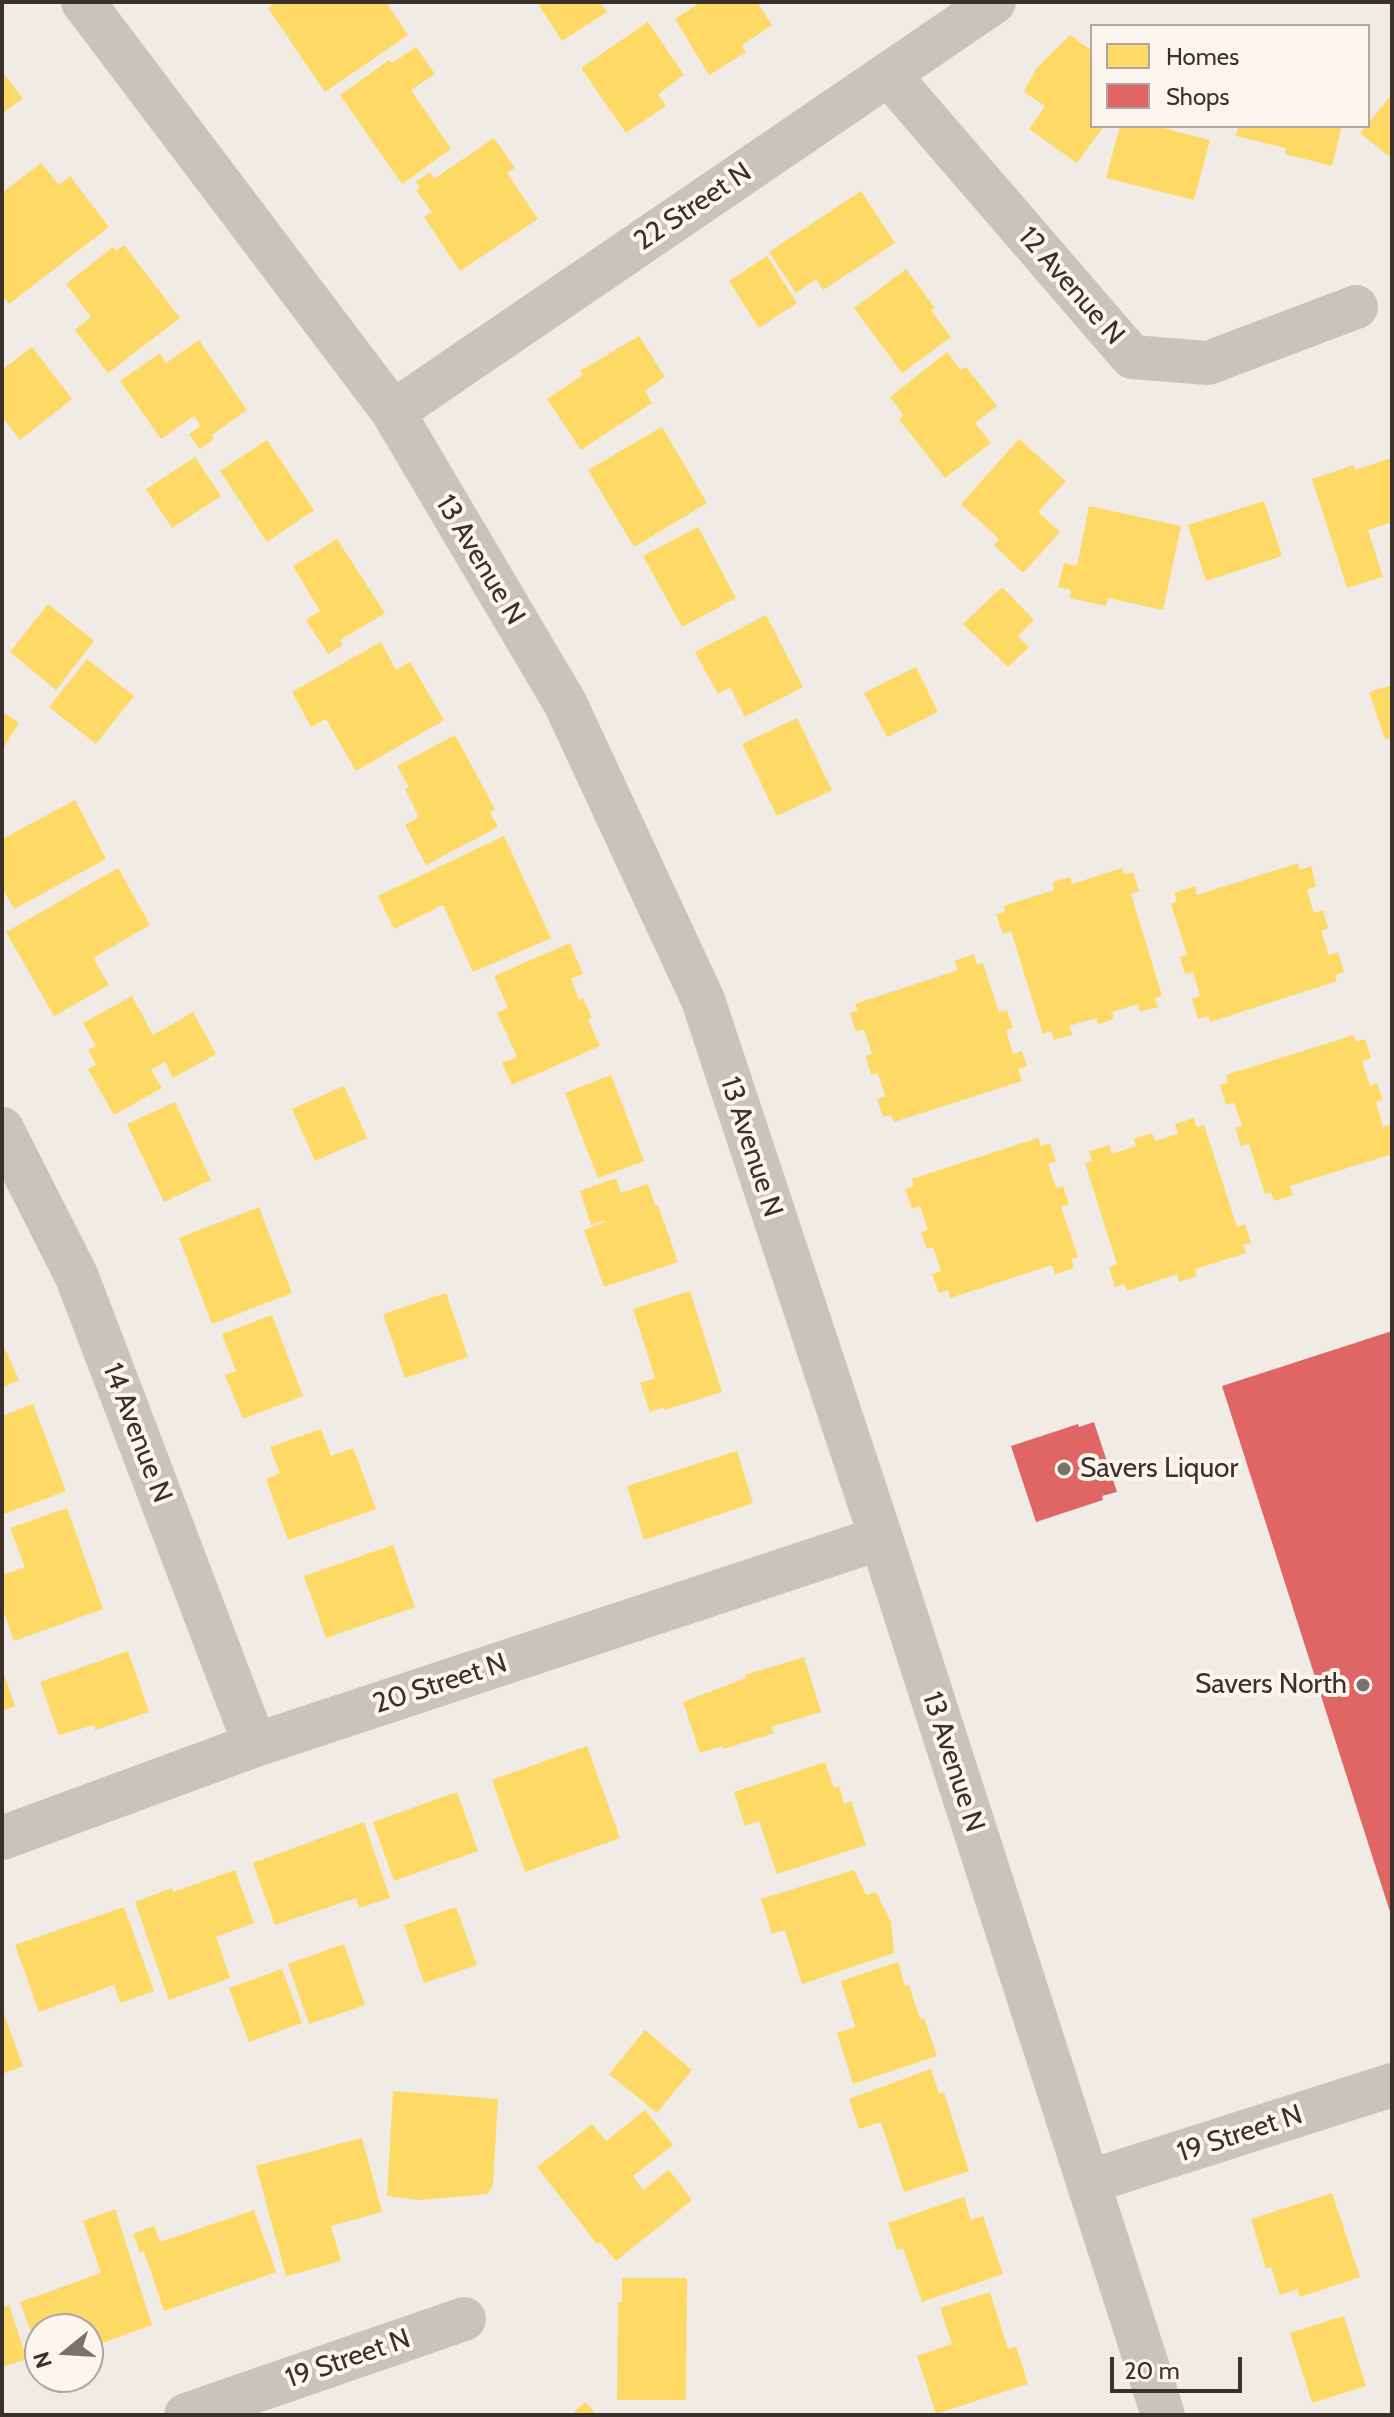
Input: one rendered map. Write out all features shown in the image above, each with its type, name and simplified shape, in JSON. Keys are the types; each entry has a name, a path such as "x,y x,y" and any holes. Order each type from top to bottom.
{"street":[{"name":"13 Avenue N","path":"83,2 393,412 565,703 703,1000 881,1538 1163,2415"},
{"name":"22 Street N","path":"393,412 994,2"},
{"name":"12 Avenue N","path":"888,74 1132,357 1208,363 1356,307"},
{"name":"14 Avenue N","path":"2,1129 77,1277 255,1745"},
{"name":"20 Street N","path":"2,1838 255,1745 881,1538"},
{"name":"19 Street N","path":"1088,2182 1392,2085"},
{"name":"19 Street N","path":"186,2415 464,2319"}],"building: Homes":[{"path":"277,2 386,2 408,35 325,92 268,8"},
{"path":"537,2 600,2 607,12 562,41"},
{"path":"701,2 757,2 772,25 742,45 746,52 709,75 675,19"},
{"path":"648,22 684,75 658,94 666,106 626,133 581,68"},
{"path":"1070,35 1090,50 1090,128 1103,128 1077,163 1029,129 1045,106 1024,92 1036,69"},
{"path":"416,47 435,74 411,90 451,149 402,184 340,95 389,60 392,63"},
{"path":"2,72 23,98 2,114"},
{"path":"1392,94 1392,159 1360,133 1364,128 1370,128 1370,121"},
{"path":"1119,128 1163,128 1210,140 1194,200 1106,178"},
{"path":"1238,128 1342,128 1332,166 1285,154 1286,148 1236,136"},
{"path":"494,138 515,168 507,173 538,219 460,271 424,217 432,212 416,190 420,188 416,182 430,172 434,179"},
{"path":"41,163 59,185 70,176 109,227 9,304 2,295 2,193"},
{"path":"861,191 895,243 823,290 816,279 796,293 769,252"},
{"path":"124,245 180,318 108,373 75,330 91,317 66,284 113,247 116,251"},
{"path":"767,256 797,303 759,328 729,281"},
{"path":"906,269 935,308 931,310 951,337 902,373 854,308"},
{"path":"639,336 665,377 645,391 652,403 581,450 547,399 583,375 580,371"},
{"path":"199,340 247,410 212,435 214,439 200,449 189,434 201,426 194,416 161,439 120,381 160,353 166,363"},
{"path":"32,347 72,399 20,440 2,417 2,370"},
{"path":"947,352 961,370 966,367 997,406 975,423 991,443 945,478 899,419 904,416 890,397"},
{"path":"662,427 707,503 634,547 588,470"},
{"path":"1019,439 1066,481 1038,512 1060,532 1023,573 994,545 999,539 961,504"},
{"path":"267,440 314,510 267,542 220,471"},
{"path":"195,457 221,496 172,528 146,489"},
{"path":"1391,458 1392,522 1368,530 1383,577 1347,588 1312,479 1354,465 1355,470"},
{"path":"1264,501 1282,556 1206,581 1188,525"},
{"path":"1089,506 1181,526 1163,610 1108,598 1106,606 1070,598 1071,590 1058,587 1064,563 1077,566"},
{"path":"698,527 736,598 682,627 643,556"},
{"path":"337,539 385,613 340,640 343,645 328,654 306,620 320,611 293,566"},
{"path":"1002,587 1034,620 1018,636 1029,647 1008,667 963,624"},
{"path":"48,604 94,641 56,690 10,652"},
{"path":"766,615 803,687 745,717 730,687 718,694 695,652"},
{"path":"381,642 396,670 410,662 444,720 356,771 326,719 311,727 292,692"},
{"path":"87,659 134,696 96,744 49,707"},
{"path":"916,667 938,712 887,737 864,693"},
{"path":"1392,685 1392,737 1385,739 1369,692"},
{"path":"2,711 19,723 2,750"},
{"path":"797,718 832,790 777,816 742,744"},
{"path":"455,735 495,809 490,812 498,827 426,865 405,825 419,817 405,789 409,787 397,766"},
{"path":"75,800 106,859 14,909 2,887 2,839"},
{"path":"504,836 551,938 473,972 443,905 394,929 378,896"},
{"path":"1298,863 1300,870 1311,866 1316,886 1307,890 1314,913 1323,910 1328,928 1321,931 1329,955 1338,952 1344,972 1335,975 1337,981 1210,1022 1208,1016 1198,1019 1192,999 1200,996 1193,972 1185,974 1180,957 1187,955 1171,904 1177,902 1174,893 1195,886 1197,895"},
{"path":"118,868 150,925 93,958 109,985 54,1016 6,932"},
{"path":"1122,868 1124,874 1133,872 1139,891 1131,894 1162,996 1155,998 1158,1007 1140,1012 1138,1004 1112,1012 1114,1019 1098,1024 1096,1018 1069,1026 1072,1035 1054,1040 1051,1031 1043,1034 1011,931 1003,934 996,914 1005,912 1004,906 1054,890 1053,882 1070,877 1072,884"},
{"path":"570,943 583,974 571,979 579,1000 583,998 592,1018 588,1020 600,1046 512,1085 502,1063 517,1057 497,1013 508,1008 494,976"},
{"path":"974,954 977,964 983,963 999,1012 1007,1010 1013,1028 1006,1030 1013,1054 1022,1051 1027,1066 1018,1069 1022,1081 894,1122 891,1115 883,1117 877,1099 885,1096 878,1073 871,1075 866,1056 872,1054 864,1029 856,1032 850,1013 858,1010 855,1004 958,970 954,961"},
{"path":"132,996 153,1035 193,1012 216,1054 173,1078 165,1062 151,1070 162,1088 114,1115 88,1069 96,1065 88,1050 96,1046 83,1023"},
{"path":"1354,1035 1356,1042 1365,1039 1371,1058 1362,1061 1370,1086 1377,1083 1383,1100 1376,1102 1383,1127 1392,1124 1392,1154 1290,1186 1293,1195 1274,1201 1271,1192 1265,1194 1249,1144 1241,1146 1235,1128 1242,1126 1234,1102 1226,1105 1220,1085 1228,1083 1226,1075"},
{"path":"611,1075 644,1161 598,1178 565,1093"},
{"path":"344,1086 367,1138 315,1161 292,1109"},
{"path":"175,1102 211,1180 164,1202 127,1124"},
{"path":"1194,1118 1197,1127 1204,1125 1237,1227 1245,1224 1251,1243 1243,1245 1246,1253 1195,1269 1197,1276 1179,1282 1177,1274 1127,1291 1124,1284 1115,1287 1109,1267 1117,1264 1085,1163 1092,1161 1089,1151 1109,1145 1112,1154 1136,1146 1134,1139 1152,1133 1155,1141 1178,1134 1175,1124"},
{"path":"1038,1138 1041,1146 1050,1143 1056,1161 1048,1164 1056,1188 1063,1186 1069,1204 1061,1207 1078,1257 1071,1259 1074,1268 1055,1274 1052,1265 950,1298 948,1290 939,1293 932,1274 941,1271 933,1247 927,1249 921,1232 928,1230 920,1206 912,1209 905,1189 914,1186 912,1179"},
{"path":"616,1178 621,1193 648,1184 678,1262 604,1287 584,1230 605,1222 591,1225 580,1191"},
{"path":"259,1207 292,1293 212,1324 179,1238"},
{"path":"690,1291 722,1392 650,1412 640,1383 655,1378 633,1309"},
{"path":"446,1293 468,1357 405,1378 383,1314"},
{"path":"272,1315 303,1396 243,1419 225,1375 236,1371 222,1334"},
{"path":"2,1342 19,1380 2,1388"},
{"path":"33,1404 66,1491 2,1515 2,1416"},
{"path":"321,1429 331,1456 353,1448 376,1509 288,1540 266,1479 280,1473 270,1447"},
{"path":"737,1451 753,1503 644,1540 627,1486"},
{"path":"67,1508 103,1609 14,1641 2,1607 2,1575 25,1567 10,1528"},
{"path":"393,1545 415,1607 326,1638 304,1576"},
{"path":"128,1651 149,1712 95,1730 94,1725 59,1735 40,1682"},
{"path":"804,1657 821,1712 771,1727 774,1733 724,1749 722,1746 700,1753 683,1702 746,1678 745,1675"},
{"path":"2,1668 15,1706 2,1711"},
{"path":"587,1746 620,1838 525,1872 492,1780"},
{"path":"825,1762 834,1788 839,1786 844,1804 851,1801 866,1845 777,1874 759,1821 745,1826 734,1792"},
{"path":"457,1792 478,1851 394,1881 373,1822"},
{"path":"364,1822 390,1898 359,1908 356,1898 275,1925 253,1863"},
{"path":"235,1870 254,1923 216,1937 230,1978 169,2000 135,1902"},
{"path":"854,1870 866,1895 876,1892 891,1922 894,1953 802,1984 785,1930 772,1934 761,1899"},
{"path":"124,1907 154,1991 120,2003 114,1985 39,2012 15,1945"},
{"path":"456,1907 477,1965 424,1983 404,1925"},
{"path":"344,1944 365,2005 309,2024 288,1964"},
{"path":"898,1962 905,1986 909,1985 937,2056 853,2084 837,2033 855,2027 841,1981"},
{"path":"282,1969 302,2023 249,2042 229,1988"},
{"path":"2,2009 23,2066 2,2074"},
{"path":"645,2030 692,2070 657,2113 609,2074"},
{"path":"931,2069 939,2094 944,2092 969,2171 904,2192 881,2122 859,2129 849,2099"},
{"path":"393,2091 498,2099 493,2185 488,2194 418,2200 387,2196"},
{"path":"645,2110 673,2145 633,2176 643,2190 669,2170 692,2200 616,2261 600,2242 597,2244 537,2167 592,2124 606,2141"},
{"path":"362,2138 382,2212 331,2226 341,2261 286,2276 256,2166"},
{"path":"1332,2193 1360,2277 1300,2297 1297,2289 1280,2295 1271,2267 1266,2269 1251,2219"},
{"path":"964,2197 971,2220 983,2216 1003,2274 922,2302 903,2248 897,2250 888,2223"},
{"path":"115,2209 152,2325 104,2342 104,2313 24,2313 20,2302 101,2273 83,2221"},
{"path":"254,2210 276,2272 164,2311 144,2251 140,2253 133,2234 154,2226 160,2242"},
{"path":"622,2278 687,2278 686,2400 617,2400 618,2302 622,2302"},
{"path":"990,2292 1008,2349 1016,2346 1028,2384 936,2414 917,2356 952,2344 940,2308"},
{"path":"9,2305 24,2350 24,2360 2,2367 2,2308"},
{"path":"1344,2316 1366,2386 1312,2403 1290,2333"},
{"path":"585,2402 597,2415 571,2415"}],"building: Shops":[{"path":"1392,1331 1392,1915 1391,1915 1222,1386"},
{"name":"Savers Liquor","path":"1094,1422 1117,1492 1102,1496 1103,1500 1036,1522 1011,1446 1078,1424 1079,1427"}],"place":[{"name":"Savers Liquor","path":"1064,1469"},
{"name":"Savers North","path":"1363,1685"}]}
